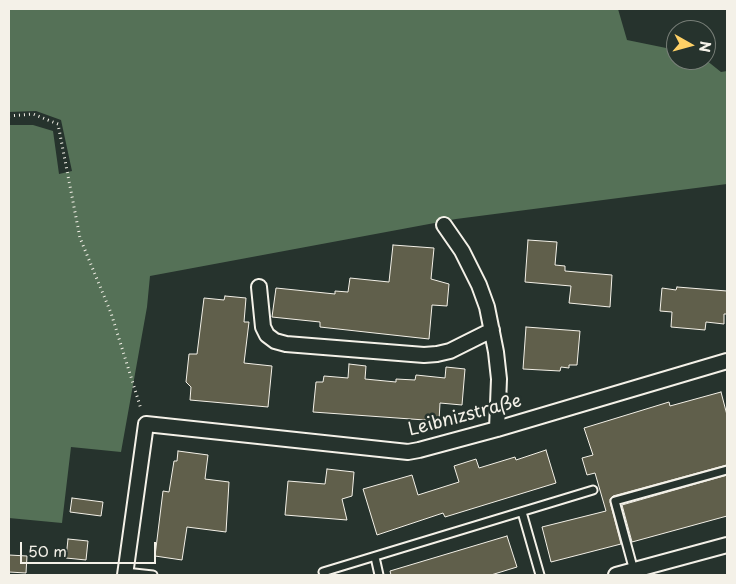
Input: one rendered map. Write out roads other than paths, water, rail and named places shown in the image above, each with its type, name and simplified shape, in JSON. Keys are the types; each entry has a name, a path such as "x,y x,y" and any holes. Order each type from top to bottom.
{"street":[{"path":"444,225 462,251 479,285 492,330 499,379 497,429"},
{"path":"259,287 263,327 267,335 275,341 286,344 424,355 450,351 492,330"},
{"name":"Leibnizstraße","path":"125,574 146,424 408,452 497,429 727,361"},
{"path":"616,575 727,545"}],"lane":[{"path":"634,570 615,500 727,470"},
{"path":"323,572 593,490"},
{"path":"522,512 540,575"},
{"path":"375,557 379,575"},
{"path":"125,574 153,575"}]}
